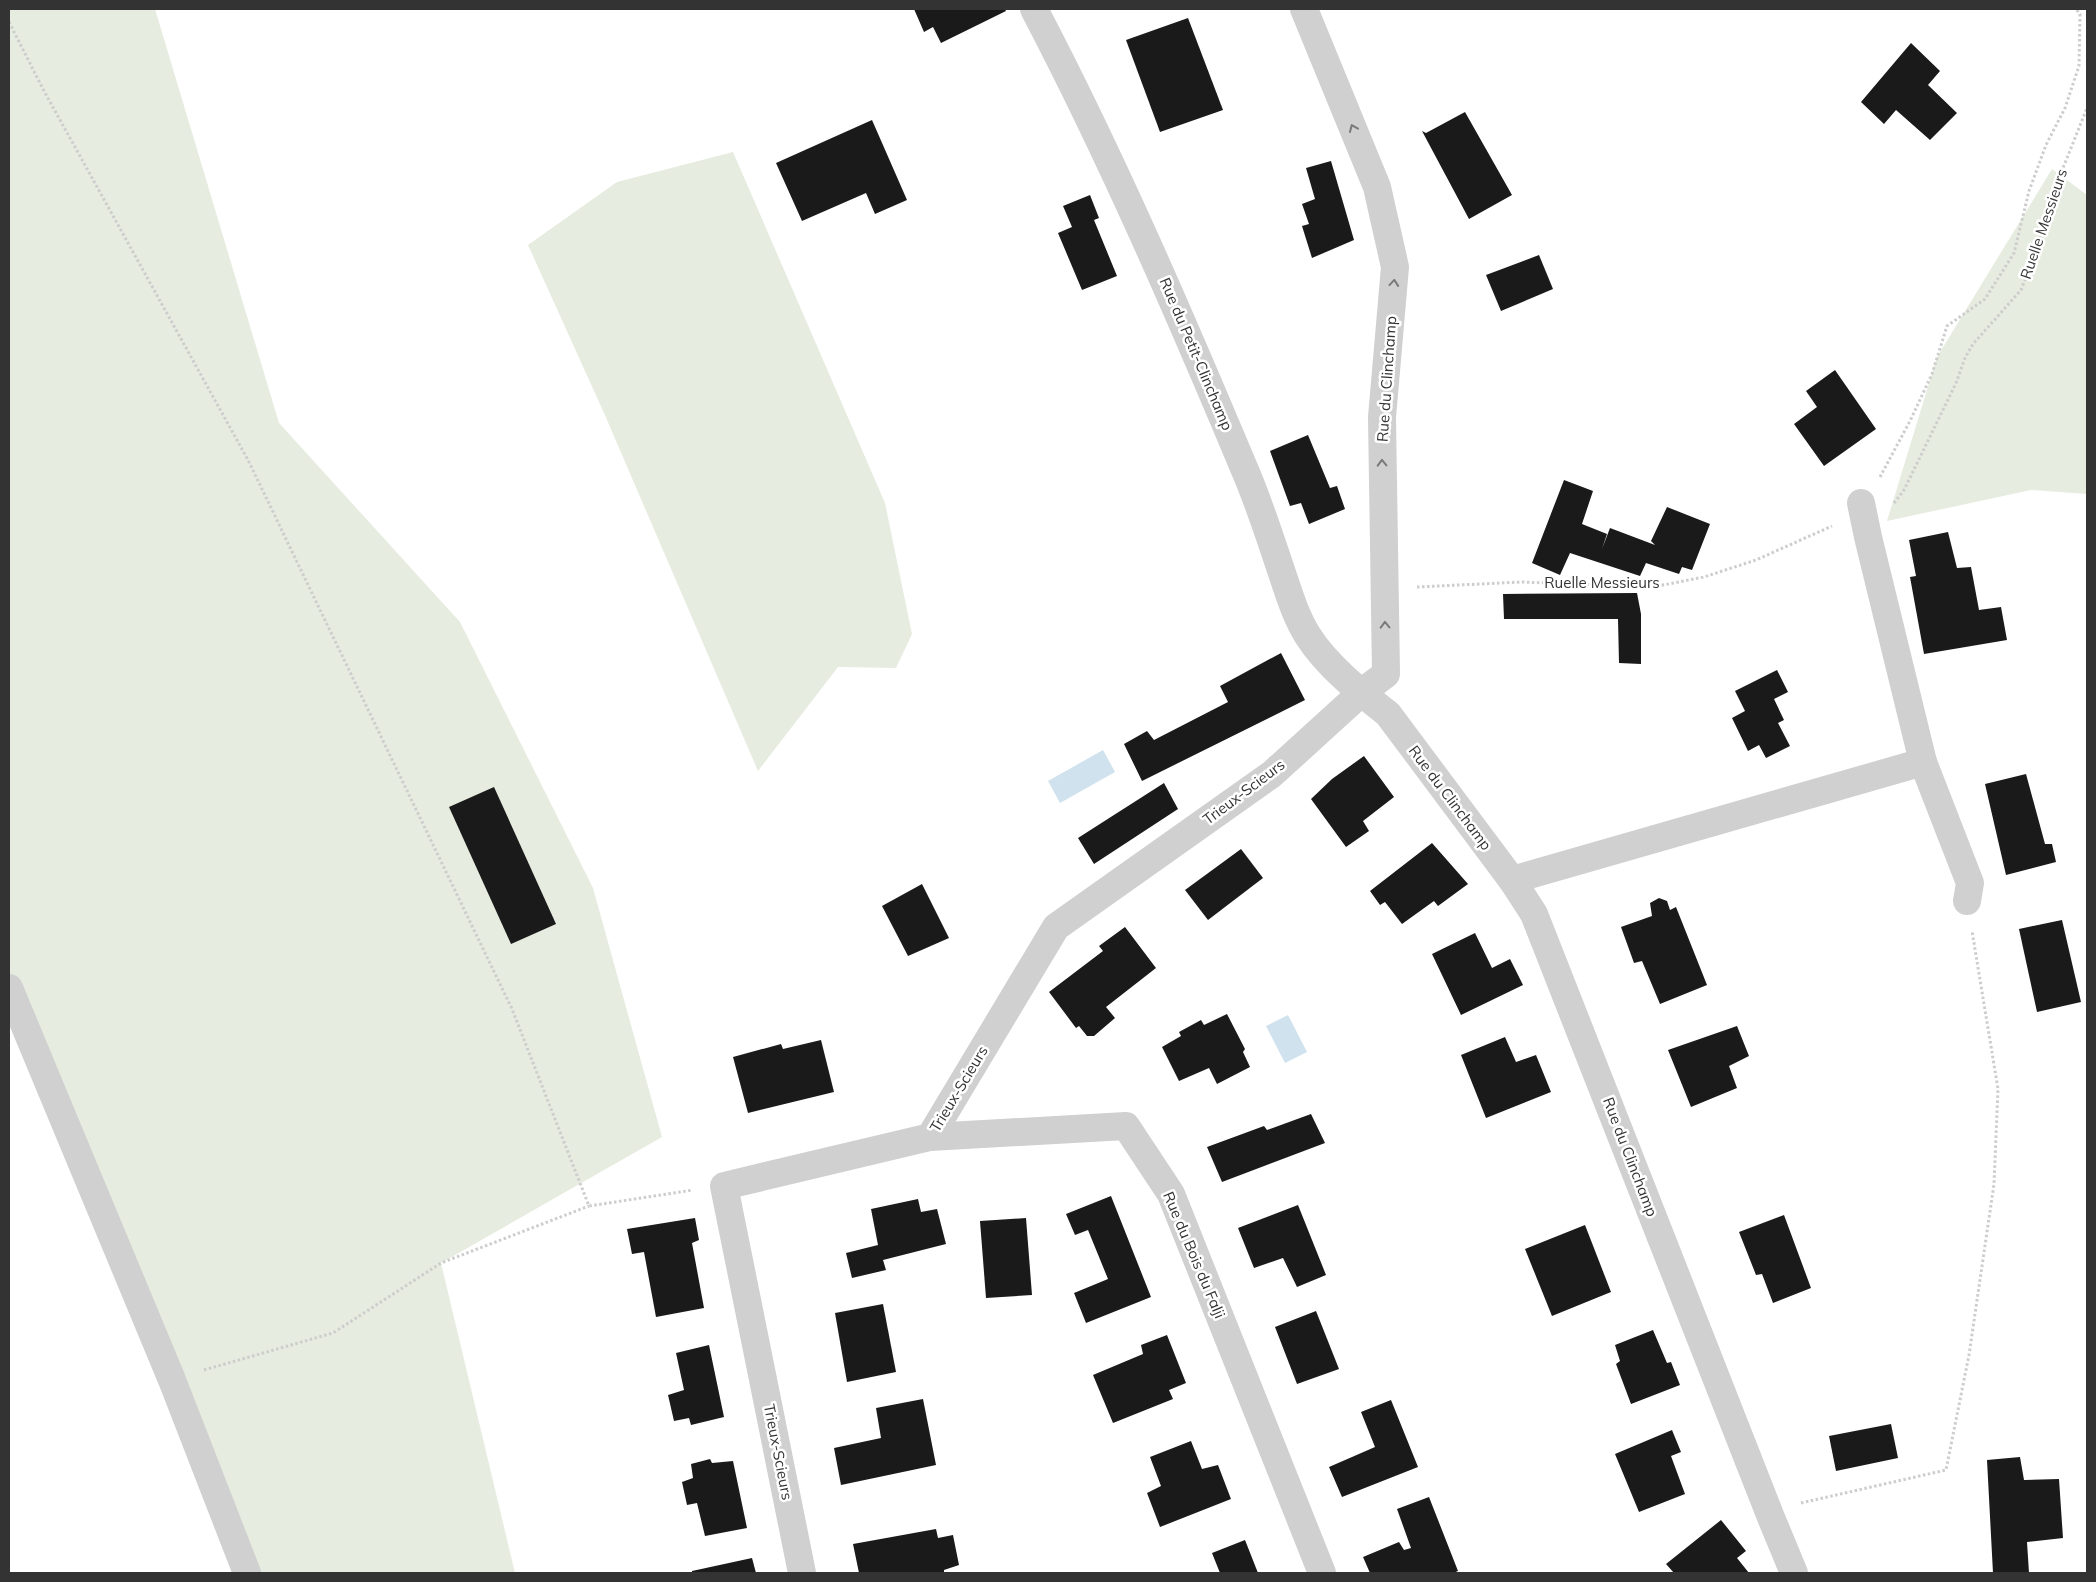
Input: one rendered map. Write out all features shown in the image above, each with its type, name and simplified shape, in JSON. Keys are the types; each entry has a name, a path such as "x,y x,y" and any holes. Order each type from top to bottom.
{"street":[{"name":"Rue du Petit-Clinchamp","path":"1034,9 1058,54 1163,276 1253,488 1293,607 1308,636 1334,667 1361,693"},
{"name":"Rue du Clinchamp","path":"1304,9 1377,187 1395,266 1382,417 1386,674 1361,693 1388,714 1512,880 1534,914 1794,1573"},
{"path":"1861,503 1923,762 1970,883 1968,901"},
{"name":"Trieux-Scieurs","path":"802,1573 724,1186 930,1137 1056,927 1272,774 1361,693"},
{"path":"1512,880 1923,762"},
{"path":"9,988 172,1380 247,1573"},
{"name":"Rue du Bois du Falji","path":"930,1137 1126,1126 1171,1194 1322,1573"}],"path":[{"name":"Ruelle Messieurs","path":"1384,589 1522,582 1661,585 1704,577 1756,560 1831,527 1861,503 1885,470 1910,421 1932,374 1947,326 1984,299 2014,253 2029,191 2046,145 2065,108 2079,66 2080,14 2076,9"},
{"path":"9,22 44,91 248,460 512,1009 589,1206"},
{"name":"Ruelle Messieurs","path":"1868,537 1904,490 1956,383 1965,358 1974,344 2021,290 2033,259 2055,188 2087,108"},
{"path":"1770,1514 1797,1504 1946,1470 1969,1355 1994,1184 1998,1089 1968,901"},
{"path":"172,1380 333,1333 441,1263 589,1206 724,1186"}],"shaded area":[{"path":"9,9 155,9 279,423 460,622 593,888 662,1137 441,1263 515,1573 239,1573 9,1010"},
{"path":"733,152 885,503 912,634 896,668 838,667 758,771 604,413 528,245 617,182"},
{"path":"2052,169 2087,195 2087,494 2031,490 1887,521 1937,357"}],"water":[{"path":"1103,750 1115,772 1060,803 1048,781"},
{"path":"1288,1015 1307,1052 1285,1063 1266,1026"}],"building":[{"path":"914,9 1005,9 1006,11 941,43 933,27 924,32"},
{"path":"1188,18 1223,110 1160,132 1126,40"},
{"path":"1911,43 1940,71 1928,85 1957,113 1930,140 1896,110 1884,124 1861,102"},
{"path":"1465,112 1512,195 1469,219 1422,131 1426,133"},
{"path":"872,120 907,200 875,214 866,193 802,221 776,163"},
{"path":"1331,161 1354,240 1312,258 1302,226 1309,224 1302,204 1315,199 1306,168"},
{"path":"1090,195 1099,218 1094,220 1117,276 1082,290 1058,233 1072,227 1063,206"},
{"path":"1539,255 1553,289 1501,311 1486,275"},
{"path":"1835,370 1876,429 1824,466 1794,424 1817,407 1806,391"},
{"path":"1308,435 1330,488 1337,486 1345,509 1309,524 1301,503 1290,506 1270,451"},
{"path":"1564,480 1593,491 1582,524 1607,534 1602,549 1610,528 1655,545 1651,541 1667,507 1710,524 1692,570 1682,567 1679,574 1646,563 1640,576 1570,553 1560,575 1532,563"},
{"path":"1948,532 1957,568 1971,567 1979,610 2001,607 2007,640 1924,654 1910,577 1916,576 1909,540"},
{"path":"1637,593 1641,614 1641,664 1619,663 1618,619 1504,619 1503,594"},
{"path":"1281,653 1305,700 1142,781 1124,744 1147,731 1154,740 1228,702 1220,686"},
{"path":"1777,670 1788,692 1774,699 1784,720 1778,723 1790,746 1766,758 1759,745 1748,751 1732,718 1745,711 1735,691"},
{"path":"1364,756 1394,797 1363,821 1369,831 1346,847 1311,799 1332,779"},
{"path":"2026,774 2045,844 2052,844 2056,862 2006,875 1985,784"},
{"path":"1164,783 1178,809 1094,864 1078,838"},
{"path":"494,787 556,924 511,944 449,807"},
{"path":"1432,843 1468,884 1438,906 1434,901 1402,924 1385,902 1380,905 1370,891"},
{"path":"1241,849 1263,878 1208,920 1185,890"},
{"path":"922,884 949,938 908,956 882,906"},
{"path":"1659,898 1667,901 1670,910 1676,907 1707,985 1660,1004 1642,961 1634,963 1621,927 1652,916 1650,903"},
{"path":"2062,920 2081,1002 2037,1012 2019,929"},
{"path":"1125,927 1156,968 1106,1007 1115,1018 1094,1036 1087,1036 1079,1026 1076,1028 1049,992 1103,951 1099,946"},
{"path":"1475,933 1492,968 1510,959 1523,985 1461,1015 1432,954"},
{"path":"1227,1014 1245,1049 1243,1052 1250,1067 1217,1084 1209,1068 1179,1081 1162,1047 1181,1036 1179,1032 1201,1020 1204,1025"},
{"path":"1737,1026 1749,1056 1729,1066 1737,1088 1691,1107 1668,1050"},
{"path":"1505,1037 1516,1062 1536,1055 1551,1092 1486,1118 1461,1055"},
{"path":"821,1040 834,1092 748,1113 733,1057 781,1044 783,1049"},
{"path":"1311,1114 1325,1143 1222,1182 1207,1147 1264,1126 1267,1130"},
{"path":"1111,1196 1151,1297 1086,1323 1074,1293 1108,1279 1088,1230 1075,1235 1066,1214"},
{"path":"918,1199 921,1212 937,1209 946,1244 883,1260 886,1270 852,1278 846,1253 878,1245 871,1209"},
{"path":"1298,1205 1326,1275 1297,1287 1283,1258 1254,1268 1238,1228"},
{"path":"1784,1215 1811,1288 1773,1303 1762,1274 1756,1275 1739,1232"},
{"path":"695,1218 699,1240 692,1243 704,1308 656,1317 644,1252 632,1254 627,1229"},
{"path":"1026,1218 1032,1295 986,1298 980,1221"},
{"path":"1585,1225 1611,1292 1552,1316 1525,1249"},
{"path":"883,1304 896,1372 847,1382 835,1313"},
{"path":"1316,1311 1339,1369 1297,1384 1275,1327"},
{"path":"1653,1330 1667,1363 1671,1362 1680,1385 1631,1404 1616,1364 1620,1361 1615,1345"},
{"path":"1167,1335 1186,1383 1169,1390 1173,1399 1113,1423 1093,1375 1143,1354 1141,1345"},
{"path":"709,1345 724,1417 691,1425 689,1418 674,1421 668,1395 684,1390 676,1353"},
{"path":"923,1399 936,1465 841,1485 834,1448 881,1438 876,1408"},
{"path":"1391,1400 1418,1467 1342,1497 1329,1467 1375,1447 1361,1412"},
{"path":"1891,1424 1898,1458 1836,1471 1829,1436"},
{"path":"1672,1430 1681,1452 1671,1456 1685,1494 1639,1512 1615,1454"},
{"path":"1191,1441 1202,1469 1218,1465 1231,1499 1160,1527 1147,1493 1161,1486 1150,1457"},
{"path":"2020,1457 2024,1480 2059,1479 2063,1538 2027,1542 2029,1573 1993,1573 1987,1460"},
{"path":"710,1459 712,1463 733,1461 747,1528 705,1536 697,1503 687,1505 682,1482 693,1478 691,1464"},
{"path":"1429,1497 1458,1571 1453,1573 1370,1573 1363,1557 1399,1542 1404,1550 1411,1548 1397,1509"},
{"path":"1721,1520 1746,1551 1737,1558 1749,1573 1674,1573 1666,1564"},
{"path":"936,1529 938,1538 953,1535 959,1565 944,1570 944,1573 859,1573 853,1544"},
{"path":"1245,1540 1258,1573 1220,1573 1212,1553"},
{"path":"752,1558 756,1573 692,1573 692,1571"}]}
